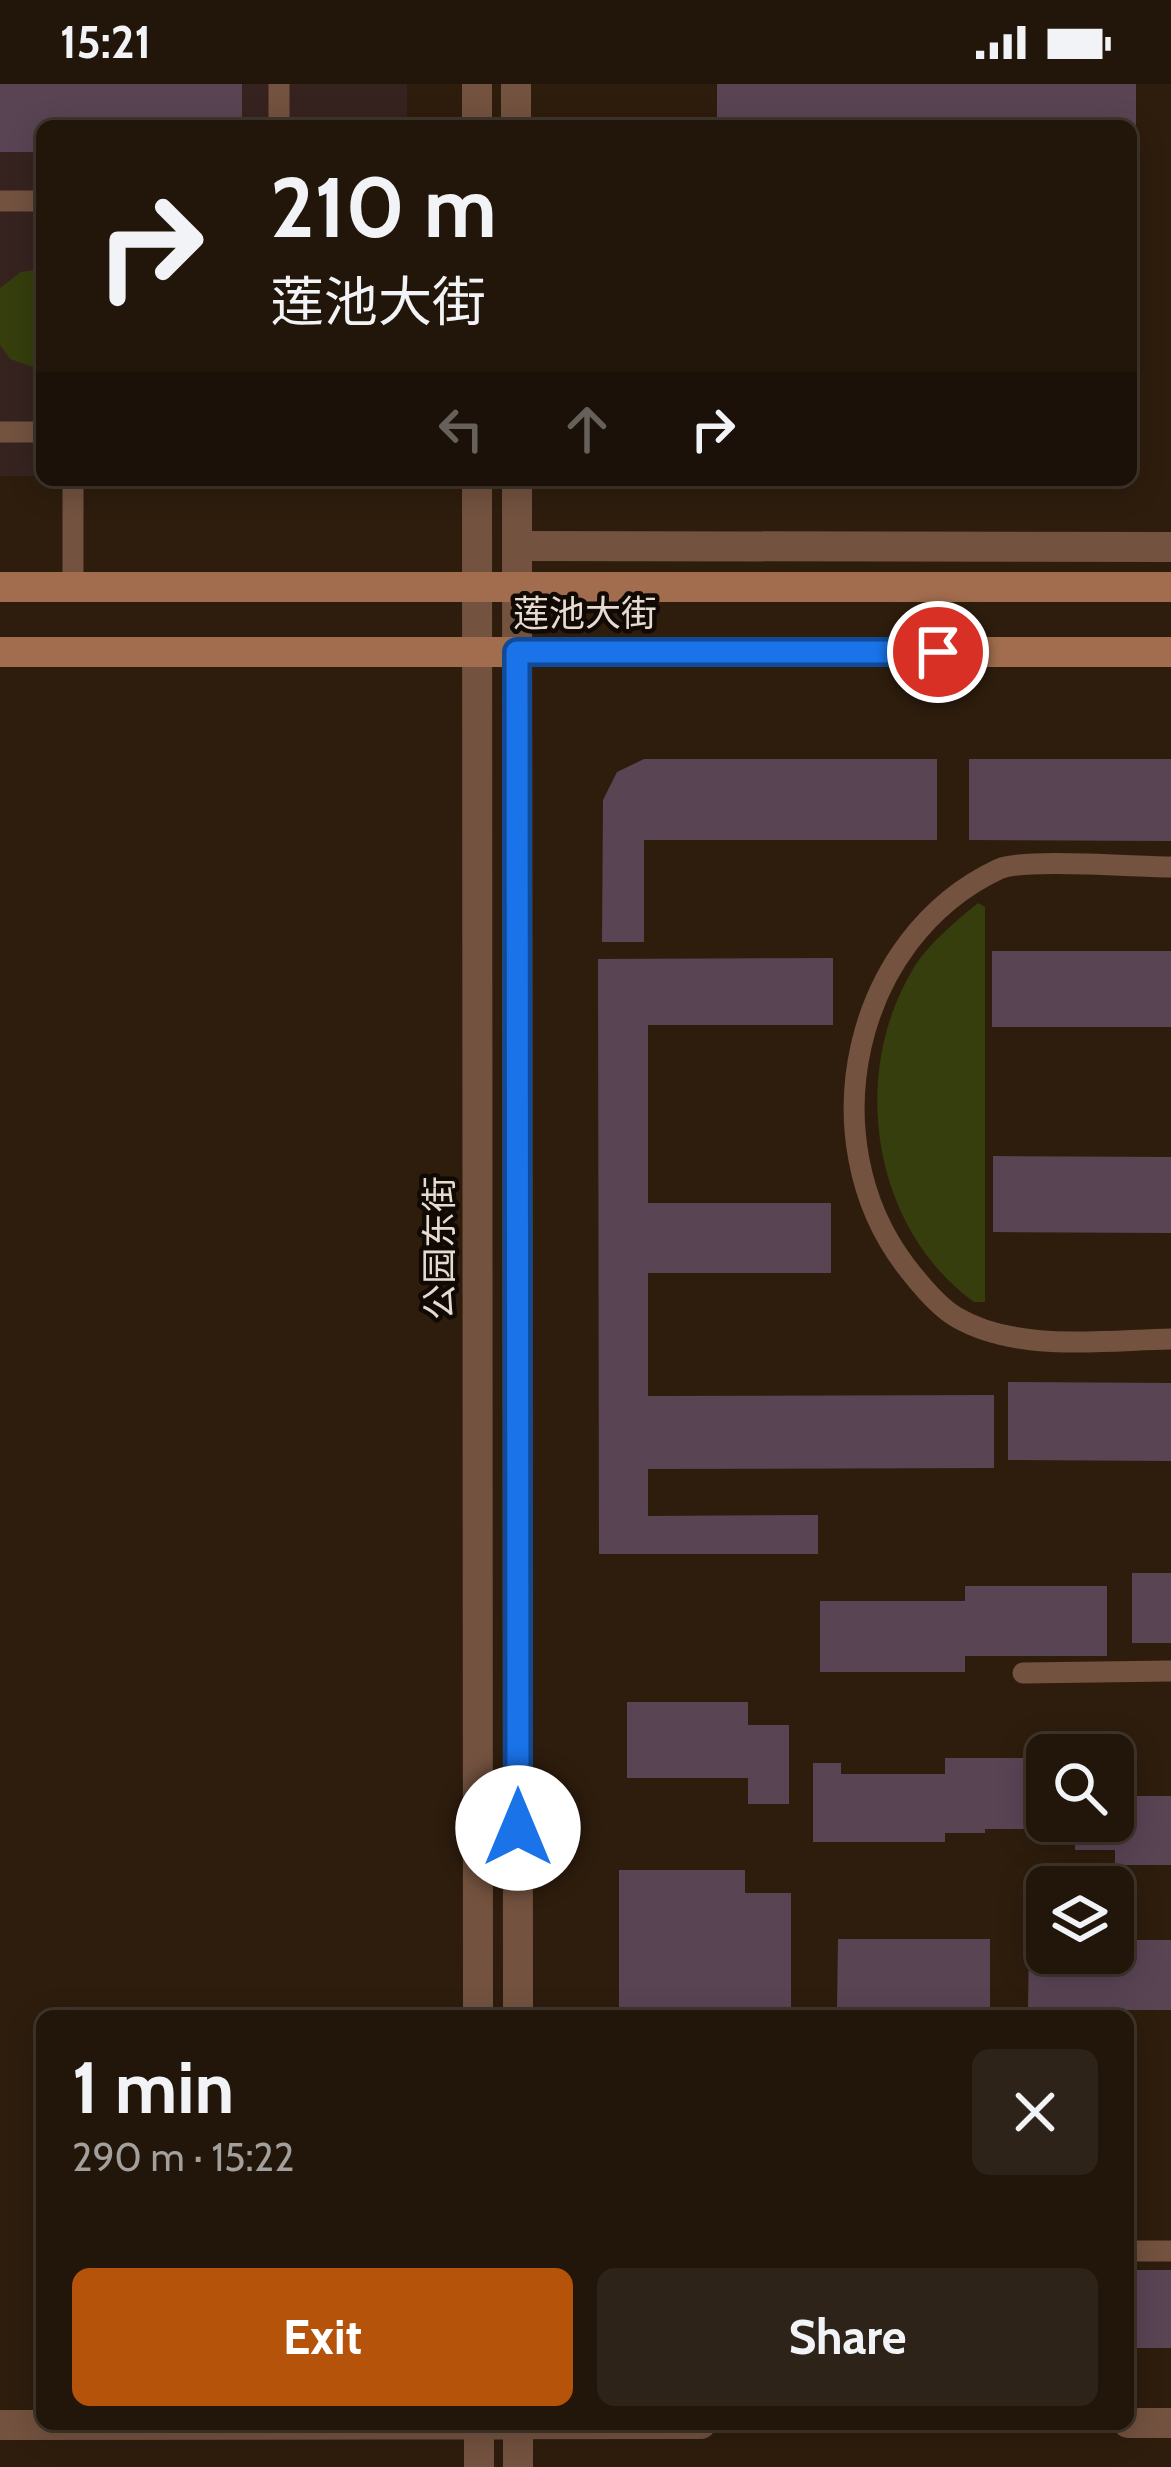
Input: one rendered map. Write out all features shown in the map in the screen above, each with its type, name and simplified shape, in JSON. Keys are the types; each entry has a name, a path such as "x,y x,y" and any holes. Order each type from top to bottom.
{"main road":[{"name":"莲池大街","path":"0,587 1171,587"},
{"name":"莲池大街","path":"0,652 1171,652"}],"street":[{"path":"477,84 477,120"},
{"path":"516,84 516,120"},
{"name":"公园东街","path":"477,486 478,2010"},
{"path":"517,486 518,2010"},
{"path":"517,546 1171,547"},
{"path":"1134,2423 1171,2423"},
{"path":"0,2425 36,2425"},
{"path":"479,2430 479,2467"},
{"path":"518,2430 518,2467"}],"lane":[{"path":"279,84 279,120"},
{"path":"0,201 36,201"},
{"path":"0,432 36,432"},
{"path":"73,486 73,587"},
{"path":"1171,867 1004,866 933,914 905,944 875,999 862,1047 852,1144 884,1237 916,1279 955,1316 1025,1338 1171,1339"},
{"path":"1023,1673 1171,1671"},
{"path":"1134,2251 1171,2251"}],"shaded area":[{"path":"0,84 407,84 407,120 36,120 36,476 0,476"}],"green space":[{"path":"36,270 36,368 10,359 0,345 0,288 21,272"},
{"path":"978,903 985,907 985,1302 974,1302 939,1271 912,1234 893,1192 881,1148 877,1101 881,1055 893,1011 913,969 934,942"}],"building":[{"path":"0,84 242,84 242,120 36,120 36,152 0,152"},
{"path":"717,84 1136,84 1136,120 717,120"},
{"path":"644,759 937,759 937,840 644,840 644,942 602,942 603,800 617,772"},
{"path":"969,759 1171,759 1171,841 969,840"},
{"path":"992,951 1171,951 1171,1027 992,1027"},
{"path":"833,958 833,1025 648,1025 648,1203 831,1203 831,1273 648,1273 648,1396 994,1395 994,1468 648,1469 648,1516 818,1515 818,1554 599,1554 598,959"},
{"path":"993,1156 1171,1157 1171,1233 993,1232"},
{"path":"1008,1382 1171,1383 1171,1461 1008,1460"},
{"path":"1132,1573 1171,1573 1171,1643 1132,1643"},
{"path":"965,1586 1107,1586 1107,1656 965,1656 965,1672 820,1672 820,1601 965,1601"},
{"path":"627,1702 748,1702 748,1725 789,1725 789,1804 748,1804 748,1778 627,1778"},
{"path":"945,1758 1026,1758 1026,1829 945,1833 945,1842 813,1842 813,1763 841,1763 841,1774 945,1774"},
{"path":"1134,1796 1171,1796 1171,1865 1115,1865 1115,1850 1075,1850 1075,1842 1134,1842"},
{"path":"619,1870 745,1870 745,1893 791,1893 791,2010 619,2010"},
{"path":"838,1939 990,1939 990,2009 837,2009"},
{"path":"1134,1940 1171,1940 1171,2010 1028,2010 1029,1974 1134,1974"},
{"path":"1134,2270 1171,2270 1171,2348 1134,2348"}],"route":[{"path":"518,1828 517,652 938,652"}]}
